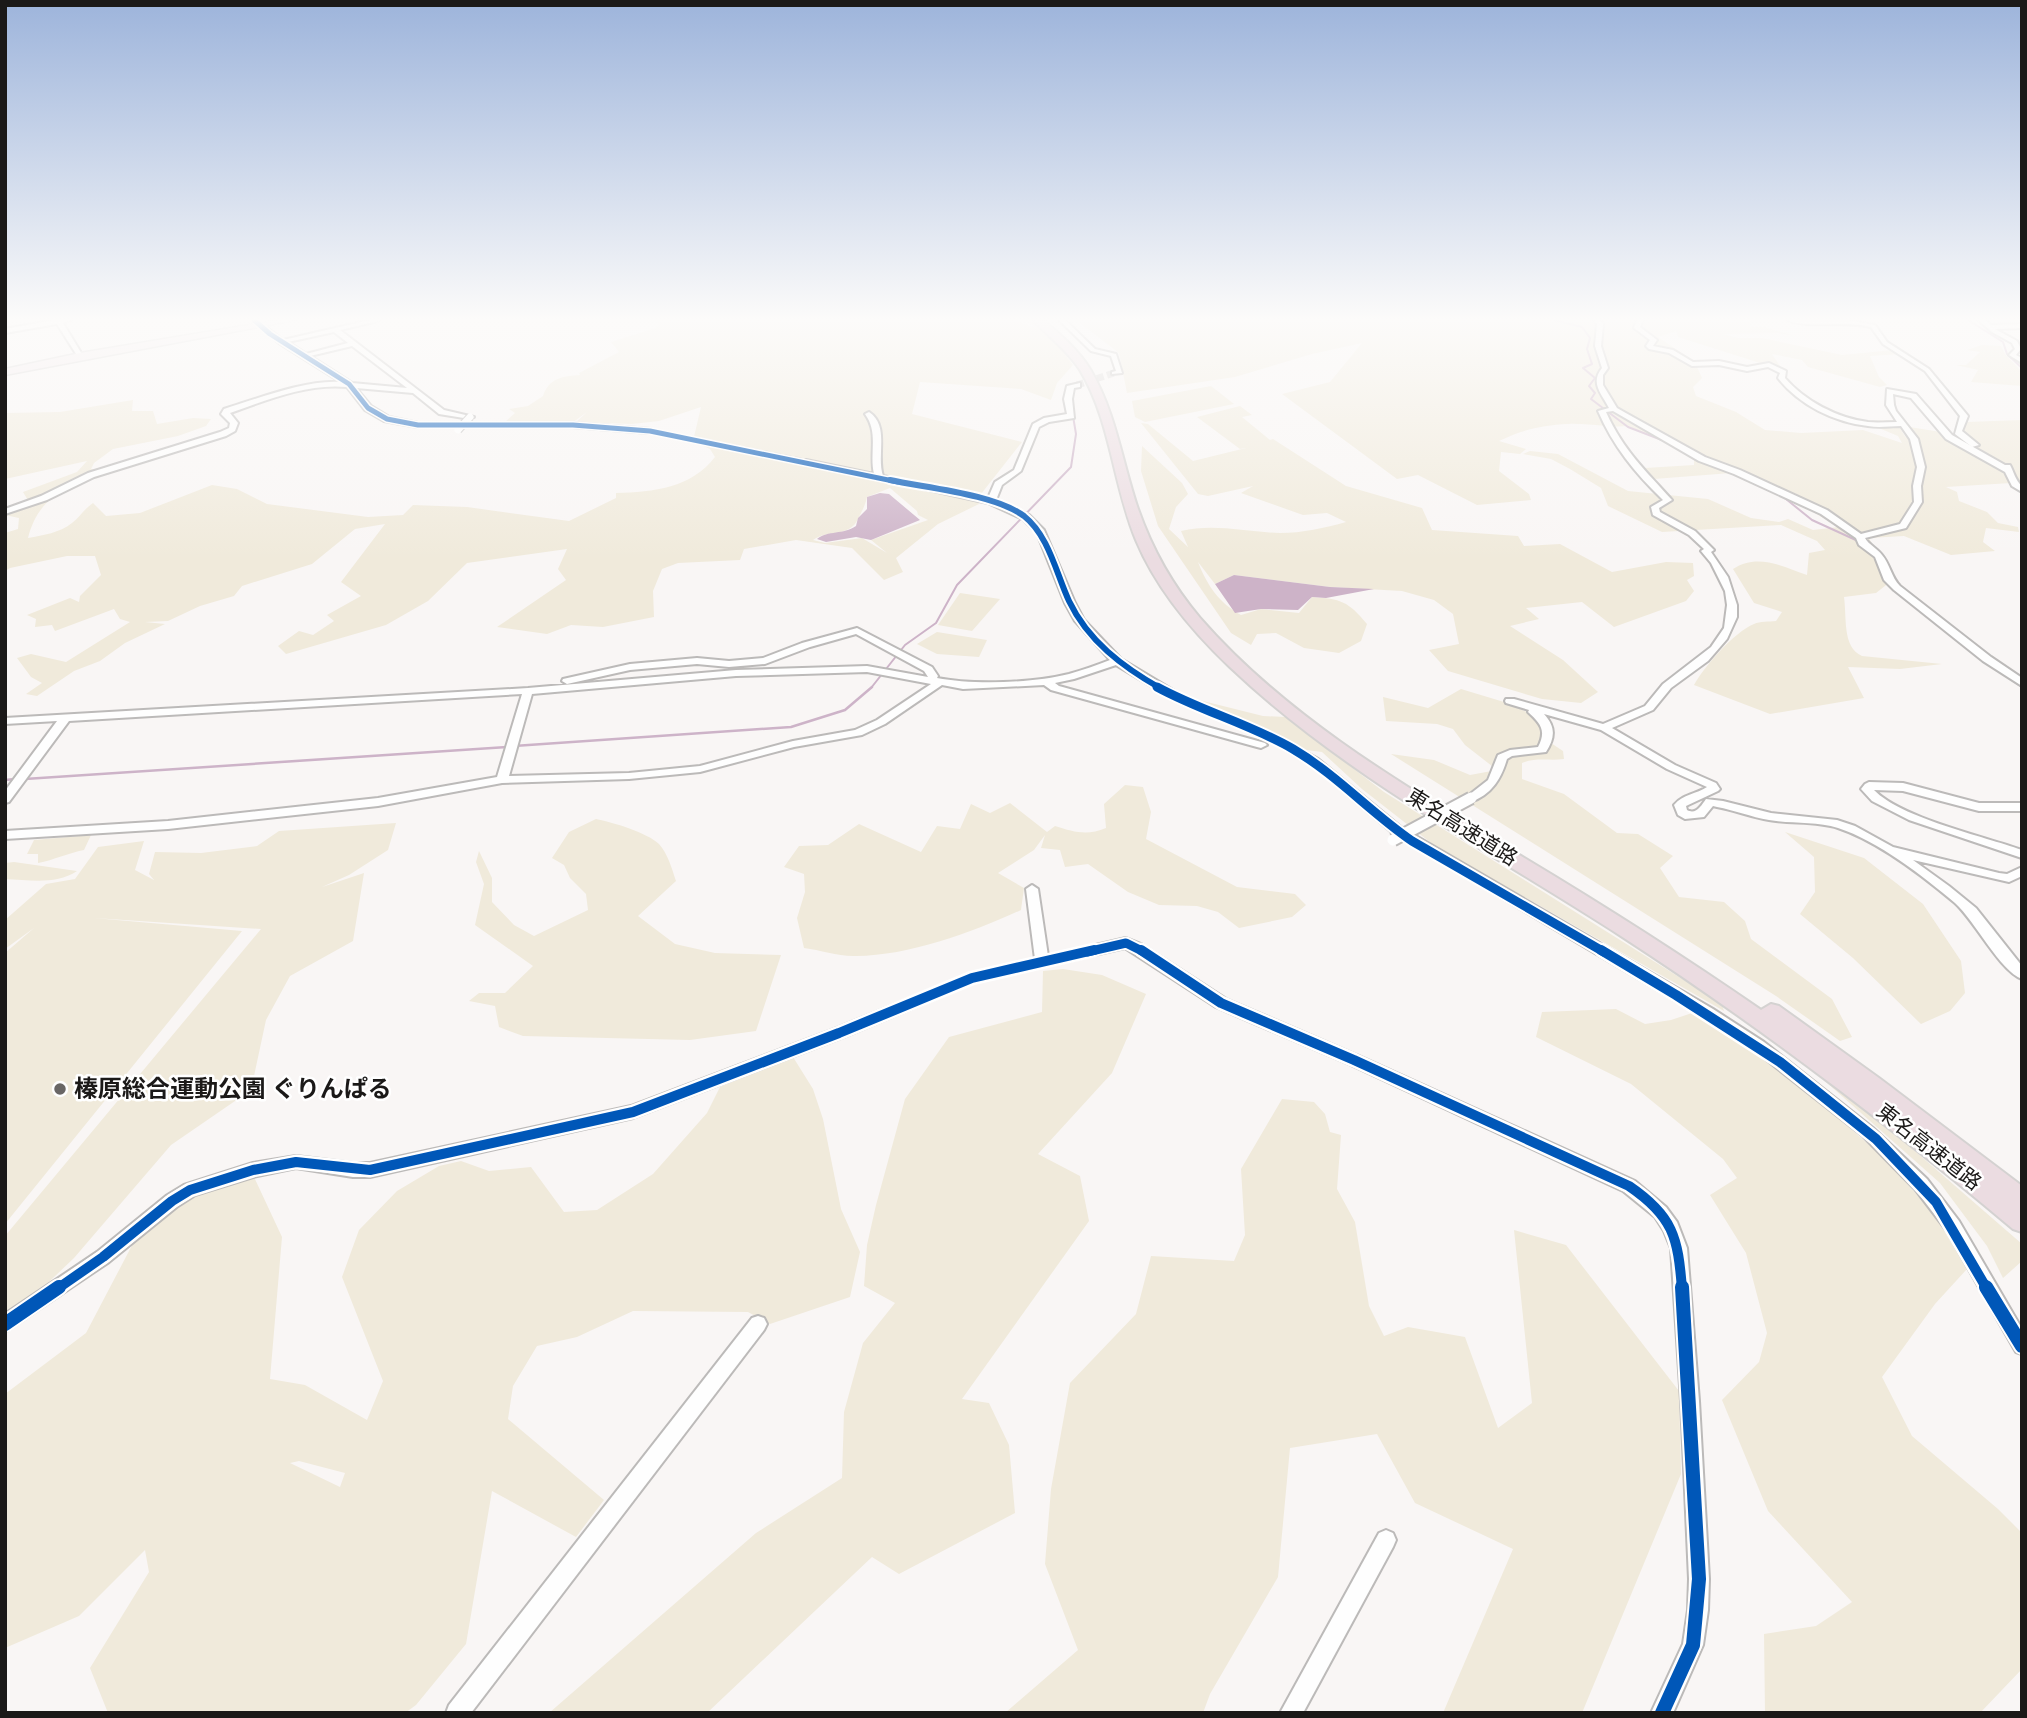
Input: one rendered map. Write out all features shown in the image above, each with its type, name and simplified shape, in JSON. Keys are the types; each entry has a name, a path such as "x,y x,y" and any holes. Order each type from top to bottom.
{"highway":[{"name":"東名高速道路","path":"1102,400 1134,518 1158,570 1192,617 1235,663 1274,697 1346,751 1640,939 1767,1025 1892,1117 2009,1197"},
{"name":"東名高速道路","path":"1113,400 1149,523 1174,571 1211,620 1265,674 1364,748 1744,993 1871,1084 2009,1197 2022,1221"}],"street":[{"path":"5,512 44,498 91,475 223,434 232,429 234,423 225,414 235,407 262,400"},
{"path":"364,400 376,414 402,423 573,425 650,431"},
{"path":"428,400 442,412 470,416 458,430"},
{"path":"990,501 998,484 1014,475 1036,426 1046,420 1071,416 1070,400"},
{"path":"1607,400 1611,409 1702,460 1737,472 1824,512 1879,556 1889,580 1897,588 2022,683"},
{"path":"1811,400 1841,417 1869,424 1901,424"},
{"path":"1861,540 1903,526 1918,502 1917,485 1921,467 1916,456 1915,441 1892,412 1891,400"},
{"path":"1918,400 1949,438 2011,471"},
{"path":"1951,400 1964,416 1958,432 1999,460 2011,471 2015,484 2022,490"},
{"path":"1605,729 1618,718 1648,708 1667,685 1702,660 1731,625 1733,609 1732,593 1716,561 1705,551 1710,550 1704,541 1693,532 1656,513 1655,507 1668,500 1623,453 1602,411 1611,409"},
{"path":"869,414 877,427 876,470 879,477"},
{"path":"806,462 990,501 1024,515 1041,532 1080,621 1117,661 1182,700 1269,736 1314,761 1398,831 1708,1013 1802,1078 1868,1132 1922,1184 1953,1226 2022,1346"},
{"path":"528,691 629,667 697,661 729,664 765,661 806,645 857,631 928,669 935,682"},
{"path":"5,721 528,691 736,673 848,669 884,671 963,686 1046,681 1117,661"},
{"path":"1046,681 1055,688 1261,745"},
{"path":"5,835 168,825 415,797 502,780 629,776 700,769 793,744 858,733 881,722 935,682"},
{"path":"502,780 528,691"},
{"path":"1393,840 1489,788 1496,780 1502,757 1510,753 1542,750 1546,745 1548,724 1545,718 1510,705 1510,701 1605,729 1671,767 1712,785 1714,789 1711,791 1699,793 1680,805 1682,812 1689,816 1700,814 1710,802 1724,803 1762,815 1837,824 1887,850 1930,877 1971,912 2005,958 2022,974"},
{"path":"5,799 66,717"},
{"path":"2022,807 1972,806 1903,787 1869,786 1867,789 1875,799 1931,824 2022,854"},
{"path":"1887,850 1908,852 1999,877 2008,878 2022,871"},
{"path":"1032,889 1042,960"},
{"path":"5,1324 103,1257 172,1201 208,1182 296,1162 370,1170 633,1112 839,1033 972,978 1126,943 1222,1003 1354,1060 1629,1186 1655,1205 1672,1225 1679,1248 1699,1579 1693,1645 1662,1713"},
{"path":"457,1713 758,1324"},
{"path":"1291,1713 1386,1540"}],"shaded area":[{"path":"133,400 132,411 153,411 157,424 193,418 211,419 206,426 178,436 113,449 94,463 91,469 105,470 57,494 48,502 33,523 28,538 62,529 75,521 93,503 106,516 140,513 212,485 237,489 267,504 368,517 403,515 413,505 467,507 569,521 616,498 616,493 658,489 683,482 695,476 715,457 710,449 693,441 701,407 659,421 632,424 576,422 587,412 572,423 505,422 515,413 509,409 528,406 537,400 915,400 912,414 1022,442 981,494 979,504 938,524 896,558 903,572 884,580 852,548 796,540 744,549 740,560 678,563 662,569 653,591 654,617 603,627 571,625 547,634 497,627 566,580 558,569 567,549 467,563 428,601 386,625 286,654 278,646 299,631 313,635 334,621 327,615 361,596 341,582 385,524 355,529 312,564 242,586 234,596 200,606 168,621 145,622 165,624 125,643 100,661 74,671 37,696 26,694 42,683 31,677 17,658 31,654 66,662 130,622 120,619 114,609 55,631 52,625 35,627 36,619 27,615 70,598 79,602 80,596 101,575 95,556 67,556 5,571 5,533 18,529 19,518 5,515 29,502 23,492 77,472 87,461 5,479 5,413 60,412","holes":["890,488 917,511 918,515 928,520 871,540 887,553 862,538 825,543 813,540 849,529 858,519 867,497"]},
{"path":"1229,400 1234,404 1145,422 1135,417 1132,401"},
{"path":"1290,400 1706,400 1736,412 1765,430 1801,433 1863,430 1902,443 1898,436 1862,421 1895,420 1906,438 1903,426 1941,432 1959,445 1966,422 2022,420 2022,486 2011,483 1946,487 1957,492 1959,501 1987,512 1998,523 2018,527 2019,532 1986,528 1983,542 1995,551 1951,555 1904,536 1869,538 1890,582 1876,593 1844,597 1848,639 1856,652 1862,656 1942,664 1900,669 1848,667 1864,698 1770,714 1694,685 1712,660 1738,634 1756,623 1776,621 1782,612 1754,603 1733,569 1742,564 1760,561 1807,575 1809,553 1825,550 1817,541 1781,525 1662,532 1608,506 1601,488 1570,469 1551,459 1523,454 1530,451 1558,454 1628,491 1708,499 1751,518 1779,522 1788,519 1813,530 1839,527 1747,474 1628,426 1549,426 1524,431 1499,441 1526,449 1520,454 1501,452 1499,471 1529,494 1531,500 1477,505 1418,475 1397,479"},
{"path":"1240,406 1252,415 1242,417 1270,440 1273,439 1346,486 1422,508 1432,530 1518,536 1524,546 1560,544 1612,572 1666,562 1693,563 1694,576 1687,580 1694,591 1686,601 1614,627 1582,602 1526,608 1539,619 1510,626 1563,660 1598,692 1581,703 1542,699 1448,671 1429,650 1459,644 1453,614 1434,600 1402,591 1330,587 1234,575 1215,584 1198,562 1215,593 1241,615 1261,609 1299,613 1312,597 1343,603 1367,624 1361,641 1339,653 1304,648 1276,633 1257,634 1251,645 1231,633 1158,526 1141,471 1142,446 1182,483 1188,494 1176,507 1169,529 1188,547 1181,531 1218,528 1288,533 1346,522 1327,513 1303,515 1241,493 1253,486 1208,496 1198,494 1141,423 1148,424 1193,461 1246,448 1240,449 1197,417"},
{"path":"1694,460 1731,473 1654,479 1645,468 1694,465"},
{"path":"880,493 889,494 920,520 871,540 856,537 826,542 817,539 856,526 858,518 867,509 867,497"},
{"path":"1234,575 1330,587 1374,589 1326,598 1312,597 1298,610 1261,609 1235,613 1215,584"},
{"path":"960,593 1000,599 972,631 938,625"},
{"path":"937,632 987,640 979,657 937,654 917,644"},
{"path":"1461,689 1504,702 1538,717 1548,741 1563,751 1564,759 1522,763 1522,779 1564,794 1617,833 1638,834 1673,856 1660,868 1679,897 1724,902 1745,921 1751,939 1832,999 1852,1037 1840,1041 1776,996 1391,754 1434,760 1470,775 1497,770 1465,745 1453,729 1437,724 1386,721 1383,697 1428,708"},
{"path":"1199,700 1263,716 1286,717 1384,792 1722,1004 1724,1011 1435,846 1362,789 1322,752 1306,750"},
{"path":"1125,785 1143,787 1151,812 1146,839 1237,887 1295,894 1306,905 1292,917 1239,928 1218,912 1197,906 1159,905 1128,892 1088,864 1065,867 1060,850 1041,848 1045,835 1034,850 998,873 1024,888 1021,910 939,942 895,952 847,956 804,948 797,918 805,892 804,874 784,867 799,846 828,845 859,824 921,852 937,826 960,829 971,804 990,813 1010,803 1047,832 1055,826 1093,832 1106,828 1104,804"},
{"path":"596,819 638,832 654,840 662,848 676,881 638,916 675,944 715,953 781,955 756,1031 690,1040 523,1036 499,1027 495,1006 469,1001 479,993 505,993 533,966 475,925 484,884 476,862 479,851 492,878 492,902 514,925 534,936 588,910 586,894 570,878 564,865 552,858 569,832"},
{"path":"396,823 388,850 349,875 322,887 364,873 353,941 290,976 266,1020 251,1090 171,1145 74,1258 31,1299 5,1316 5,1236 261,929 94,918 242,931 5,1224 5,953 34,928 5,949 5,920 46,884 75,879 98,847 144,841 135,870 154,880 149,874 155,852 201,853 257,846 279,831"},
{"path":"1785,832 1864,858 1923,904 1961,961 1965,993 1950,1011 1921,1024 1853,958 1800,914 1815,892 1814,857"},
{"path":"91,835 84,850 38,863 38,854 27,854 34,840"},
{"path":"5,863 77,871 52,880 5,879"},
{"path":"1063,969 1102,975 1146,994 1112,1073 1038,1154 1080,1176 1089,1221 962,1399 989,1403 1009,1445 1015,1513 899,1574 872,1557 707,1713 549,1713 756,1533 842,1478 844,1412 863,1343 895,1303 864,1286 867,1245 905,1099 949,1037 1042,1012 1043,971"},
{"path":"1616,1009 1645,1024 1671,1020 1695,1012 1786,1072 1891,1164 1947,1230 1967,1269 1935,1304 1882,1377 1912,1436 1998,1509 2022,1533 2022,1669 1980,1713 1765,1713 1764,1634 1816,1626 1852,1602 1768,1511 1722,1400 1759,1362 1767,1333 1746,1253 1710,1195 1737,1178 1723,1159 1631,1084 1536,1037 1542,1012"},
{"path":"793,1057 813,1089 823,1119 841,1209 860,1252 850,1297 770,1324 748,1312 633,1311 577,1337 537,1346 513,1386 508,1419 604,1500 576,1537 492,1491 466,1644 416,1705 405,1713 108,1713 90,1668 149,1572 145,1550 79,1616 5,1648 5,1394 86,1333 139,1232 199,1192 254,1177 282,1237 270,1379 305,1385 367,1420 383,1381 342,1277 359,1230 397,1191 439,1166 461,1161 489,1171 531,1167 564,1212 597,1210 653,1174 707,1113 720,1087","holes":["299,1461 345,1473 340,1487 290,1463"]},
{"path":"1817,1074 1871,1113 2022,1244 2022,1261 2003,1278 1987,1246 1940,1183"},
{"path":"1282,1099 1314,1102 1325,1114 1330,1132 1341,1135 1337,1189 1355,1222 1369,1306 1384,1336 1408,1327 1465,1337 1498,1428 1532,1403 1514,1230 1566,1245 1679,1391 1681,1474 1582,1713 1443,1713 1513,1549 1415,1503 1377,1434 1290,1448 1278,1577 1210,1694 1203,1713 1005,1713 1078,1650 1045,1564 1051,1489 1070,1383 1136,1314 1151,1256 1234,1261 1245,1235 1241,1169"}],"waterway":[{"path":"1593,400 1628,427 1667,442"},
{"path":"871,688 905,645 936,623 957,585 1071,467 1076,434 1073,416"},
{"path":"1781,495 1812,520 1858,541"},
{"path":"1994,668 2022,687"},
{"path":"514,746 791,727 845,710 871,688"},
{"path":"25,779 507,747"},
{"path":"5,780 15,779"}],"tunnel":[{"path":"650,431 806,462"}],"cycle path":[{"path":"362,400 368,408 387,419 418,425 573,425 650,431 991,501 1010,508 1036,528 1074,611 1091,635 1118,661 1164,691 1265,735 1313,761 1412,841 1728,1027 1829,1099 1876,1139 1936,1202 2022,1346"},
{"path":"5,1324 103,1257 172,1201 190,1190 253,1170 296,1162 370,1170 633,1112 839,1033 972,978 1126,943 1221,1003 1354,1060 1629,1186 1654,1205 1666,1219 1679,1248 1699,1579 1693,1645 1662,1713"}],"place":[{"name":"榛原総合運動公園 ぐりんぱる","path":"60,1089"}]}
